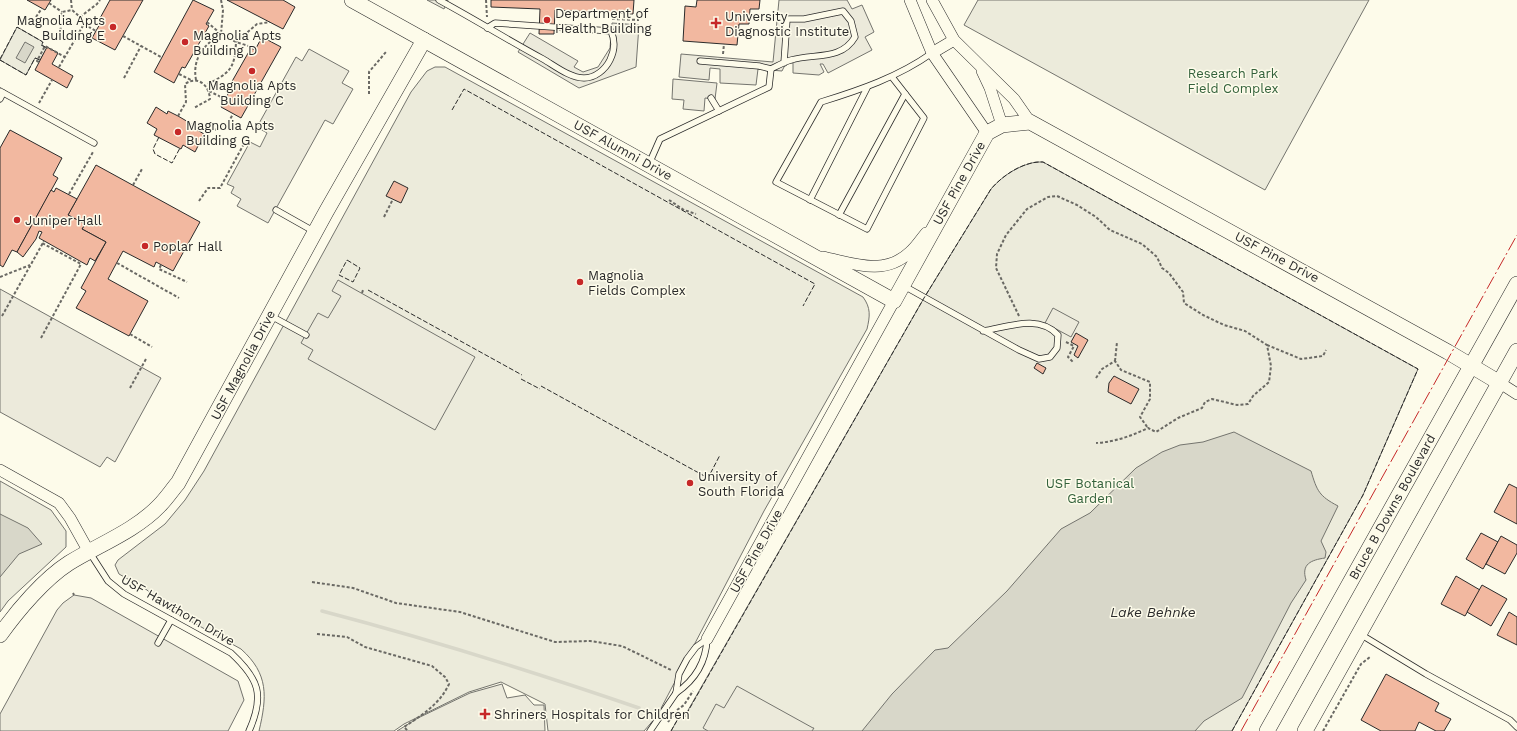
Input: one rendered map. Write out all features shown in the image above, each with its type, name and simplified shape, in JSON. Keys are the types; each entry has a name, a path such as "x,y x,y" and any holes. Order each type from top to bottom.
{"street":[{"name":"USF Alumni Drive","path":"352,0 894,301"},
{"path":"910,0 932,53 987,133"},
{"path":"932,0 954,40 1014,99 1030,122"},
{"name":"USF Magnolia Drive","path":"0,635 34,593 68,564 141,521 158,507 178,483 316,232 424,40"},
{"path":"932,53 954,40"},
{"path":"979,65 990,88 1002,125"},
{"name":"USF Pine Drive","path":"707,639 987,133 1002,125 1030,122 1500,383"},
{"path":"812,256 868,267 882,267 897,262 911,252 944,210"},
{"name":"Bruce B Downs Boulevard","path":"1267,731 1470,365 1517,284"},
{"path":"1306,731 1517,351"},
{"path":"1500,383 1517,394"},
{"path":"0,470 59,503 70,518 90,552"}],"lane":[{"path":"439,0 487,28 570,74 584,78 591,77 604,68 610,61 614,47 614,40 611,31 495,23 487,28"},
{"path":"700,61 759,66 771,69 791,60 831,55 851,44 855,37 851,21 843,11 804,19 787,19 784,63"},
{"path":"892,76 924,118 867,229 776,182 821,102 867,88 892,76 932,53"},
{"path":"649,165 660,139 769,87 771,69"},
{"path":"810,200 867,88"},
{"path":"1,94 35,110 94,143"},
{"path":"839,215 905,94"},
{"path":"711,98 719,111"},
{"path":"276,210 316,232"},
{"path":"902,285 983,331 1039,359 1050,357 1057,348 1058,335 1053,329 1039,323 1029,322 1023,325 983,331"},
{"path":"270,315 306,336"},
{"name":"USF Hawthorn Drive","path":"90,552 108,581 124,594 231,653 245,666 255,680 258,696 257,713 249,731"},
{"path":"158,643 171,620"},
{"path":"1360,634 1426,674 1510,720 1517,729"},
{"path":"676,693 679,674 691,653 707,639"},
{"path":"650,731 676,693 688,685 696,674 706,653 707,639"}],"path":[{"path":"71,0 72,10 80,17 84,24 96,31"},
{"path":"80,17 100,0"},
{"path":"221,0 223,10 221,34"},
{"path":"486,0 487,17"},
{"path":"49,3 62,12 72,10"},
{"path":"36,18 42,8"},
{"path":"60,31 59,21 62,12"},
{"path":"608,12 609,15 613,15 613,19 639,20"},
{"path":"208,22 221,34 236,42 255,48"},
{"path":"206,85 228,73 233,66 236,58 236,42 257,24 270,22"},
{"path":"59,68 84,24"},
{"path":"196,80 194,68 198,57 211,41 221,34"},
{"path":"123,36 161,57"},
{"path":"723,56 724,44"},
{"path":"39,62 37,61 45,46 65,57"},
{"path":"124,78 141,46"},
{"path":"369,94 369,72 386,52"},
{"path":"179,74 206,85 209,90 210,99 194,108"},
{"path":"35,110 52,80"},
{"path":"178,116 186,102 185,84 191,80"},
{"path":"209,90 225,99"},
{"path":"215,130 228,123 233,114"},
{"path":"199,201 208,188 220,188 246,140"},
{"path":"69,194 94,150"},
{"path":"133,185 142,169"},
{"path":"1023,325 996,268 997,254 1006,235 1027,209 1048,197 1057,196 1077,205 1096,217 1110,230 1142,244 1158,257 1162,268 1169,273 1183,292 1184,303 1203,315 1224,325 1245,331 1267,345 1301,359 1323,356 1326,350"},
{"path":"384,217 393,199"},
{"path":"670,200 684,210 696,214"},
{"path":"2,316 43,242 81,264 41,338"},
{"path":"117,263 179,298"},
{"path":"0,277 30,265"},
{"path":"161,265 159,269 187,282"},
{"path":"130,334 152,347"},
{"path":"1067,342 1074,346 1068,357 1074,363"},
{"path":"1118,342 1115,361 1121,370 1150,382 1150,399 1140,417 1148,428 1156,432 1178,418 1202,408 1205,402 1212,400 1237,405 1248,404 1253,396 1269,382 1271,366 1267,345"},
{"path":"130,388 146,359"},
{"path":"1096,378 1102,369 1115,361"},
{"path":"1096,442 1108,442 1125,438 1148,428"},
{"path":"312,582 353,588 396,603 460,612 555,642 590,641 622,646 679,674"},
{"path":"317,634 347,637 365,648 432,666 445,677 449,684 445,694 427,712 404,727 408,731"},
{"path":"1323,731 1361,664 1370,657"},
{"path":"667,723 677,710 684,705 695,687"}],"green space":[{"name":"Research Park Field Complex","path":"978,0 1369,0 1265,190 964,25"},
{"path":"17,27 43,42 42,45 47,48 40,60 35,58 26,75 0,60"},
{"path":"435,67 445,67 863,297 869,309 867,329 764,511 657,716 644,731 548,731 545,704 501,682 469,692 404,724 394,731 259,731 264,707 264,687 257,668 250,658 241,649 165,607 147,590 119,574 115,565 118,560 165,524 185,500 204,471 411,92 427,71"},
{"name":"USF Botanical Garden","path":"1043,162 1418,369 1363,495 1232,731 671,731 679,717 683,719 924,298 991,189 1011,172 1030,163"},
{"path":"0,481 51,510 66,531 66,547 8,601 0,612"}],"shaded area":[{"path":"427,0 448,0 444,9"},
{"path":"779,0 847,0 852,9 862,5 874,32 865,37 872,50 828,73 823,64 820,64 824,72 819,75 793,73 793,63 786,63 782,71 758,69 756,85 720,83 720,69 710,68 709,80 679,77 681,54 773,62"},
{"path":"612,23 639,25 636,67 579,88 518,52 530,33 578,61 574,67 583,72 598,67 610,48"},
{"path":"309,49 349,71 342,83 353,89 333,124 325,120 268,223 237,206 241,199 231,193 234,187 227,184 250,142 260,147 267,133 257,127 296,57 302,61"},
{"path":"673,79 717,83 715,99 705,98 704,111 683,109 684,100 672,99"},
{"path":"338,280 475,357 435,430 308,359 313,350 301,343 318,313 328,318 341,296 332,291"},
{"path":"0,289 161,378 115,462 107,457 100,467 0,412"},
{"path":"1053,308 1079,322 1071,337 1045,323"},
{"path":"74,595 91,598 238,681 244,700 228,731 0,731 0,714 57,610 63,603"},
{"name":"Shriners Hospitals for Children","path":"502,684 507,698 525,695 534,705 544,705 545,731 397,731 418,718 470,693"},
{"path":"737,686 814,728 812,731 708,731 703,728 716,704 724,708"}],"water":[{"path":"25,42 34,47 25,63 16,58"},
{"name":"Lake Behnke","path":"1234,432 1311,471 1315,484 1323,496 1338,506 1321,541 1326,552 1325,558 1315,560 1306,567 1306,580 1291,603 1242,698 1204,721 1195,731 862,731 892,694 935,650 948,648 1007,591 1061,529 1090,513 1136,468 1162,452 1180,445 1203,442"},
{"path":"0,514 28,528 42,544 19,554 0,577"}],"building":[{"path":"27,0 51,0 45,10"},
{"name":"Magnolia Apts Building E","path":"110,0 143,0 115,50 92,38 101,22 99,20"},
{"name":"Magnolia Apts Building D","path":"193,0 214,10 206,24 209,26 185,68 182,67 174,83 154,72"},
{"path":"227,0 283,0 295,7 283,29"},
{"name":"Department of Health Building","path":"491,0 634,0 633,14 555,10 554,34 539,34 540,9 491,7"},
{"name":"University Diagnostic Institute","path":"697,0 760,0 759,9 750,9 749,24 739,24 737,45 683,41 685,6 696,7"},
{"name":"Magnolia Apts Building C","path":"262,37 281,47 241,118 221,107 228,94 226,92 251,48 255,50"},
{"path":"47,47 58,53 52,64 73,76 67,88 35,70"},
{"name":"Magnolia Apts Building G","path":"156,107 167,114 168,111 178,116 195,126 194,128 204,134 195,152 183,145 181,149 154,135 157,129 147,123"},
{"name":"Juniper Hall","path":"10,130 62,158 53,175 58,178 17,252 12,250 3,267 0,265 0,148"},
{"name":"Poplar Hall","path":"96,165 200,222 173,271 156,262 154,267 123,251 108,279 148,301 129,336 76,308 86,291 81,288 106,242 82,229 85,224 68,215"},
{"path":"394,181 408,188 401,203 386,196"},
{"path":"56,188 77,199 68,215 85,224 82,229 106,242 95,261 90,258 87,265 39,238 42,232 39,231 36,239 23,257 17,252 51,190 54,192"},
{"path":"1076,333 1088,340 1078,358 1074,355 1078,346 1071,342"},
{"path":"1037,363 1046,368 1043,374 1034,368"},
{"path":"1114,376 1139,389 1131,404 1108,392 1109,383"},
{"path":"1509,484 1517,488 1517,524 1494,512"},
{"path":"1481,533 1498,542 1483,569 1466,559"},
{"path":"1501,536 1517,545 1517,553 1505,574 1486,564"},
{"path":"1456,576 1480,590 1465,616 1441,604"},
{"path":"1482,585 1507,599 1491,626 1467,612"},
{"path":"1509,612 1517,617 1517,645 1497,635"},
{"path":"1386,674 1439,703 1435,711 1451,719 1444,731 1436,731 1419,722 1415,731 1381,731 1361,720"}],"waterway":[{"path":"322,611 481,656 639,708"}],"fence":[{"path":"0,59 17,27 43,42 41,45 47,48"},
{"path":"0,60 26,75 35,58 40,60"},
{"path":"452,110 464,89 815,284 803,306"},
{"path":"159,137 153,149 155,154 172,163 180,148"},
{"path":"671,731 679,717 683,720 924,298 991,189 1014,170 1021,166 1036,162 1043,162 1418,369 1363,495 1232,731"},
{"path":"347,260 360,268 353,282 339,275 347,260"},
{"path":"368,290 522,375"},
{"path":"521,379 540,389"},
{"path":"541,386 708,478 720,455"}],"power":[{"path":"1241,731 1517,235"}],"place":[{"name":"Department of Health Building","path":"547,20"},
{"name":"University Diagnostic Institute","path":"716,23"},
{"name":"Magnolia Apts Building E","path":"113,27"},
{"name":"Magnolia Apts Building D","path":"185,42"},
{"name":"Magnolia Apts Building C","path":"252,71"},
{"name":"Magnolia Apts Building G","path":"178,132"},
{"name":"Juniper Hall","path":"17,220"},
{"name":"Poplar Hall","path":"145,246"},
{"name":"Magnolia Fields Complex","path":"580,282"},
{"name":"University of South Florida","path":"690,483"},
{"name":"Shriners Hospitals for Children","path":"485,714"}]}
